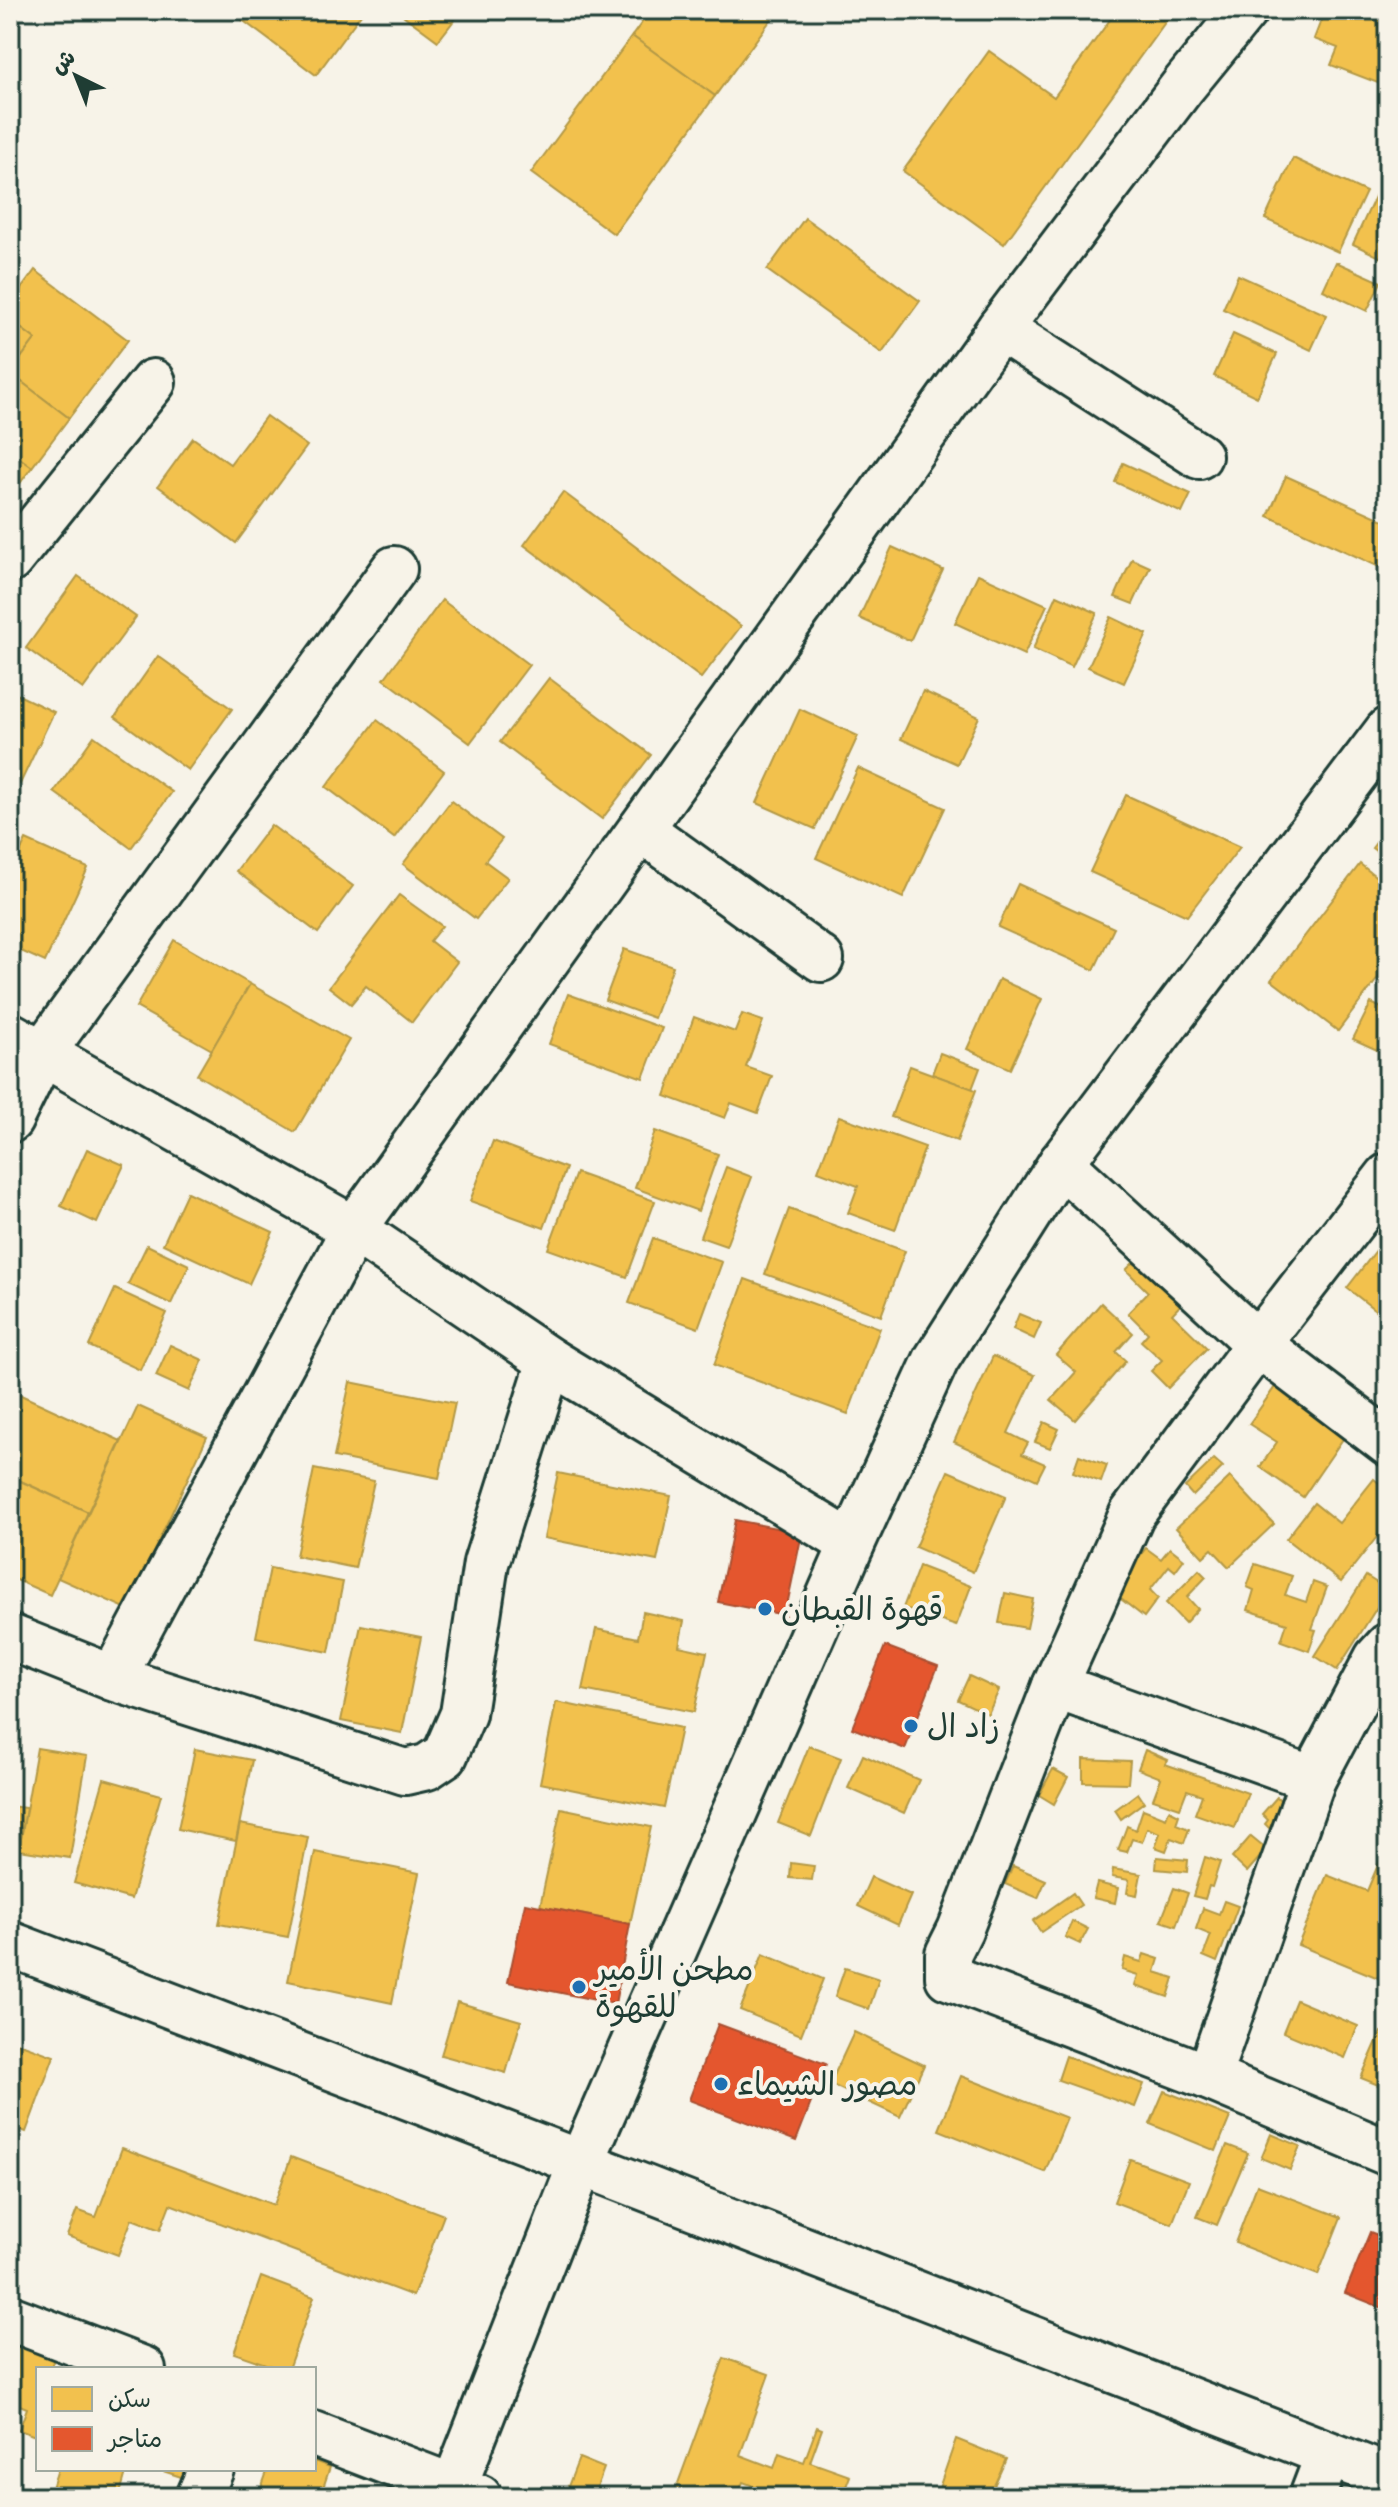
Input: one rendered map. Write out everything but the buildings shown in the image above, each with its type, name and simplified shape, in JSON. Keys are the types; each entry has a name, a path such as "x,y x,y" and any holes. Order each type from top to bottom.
{"street":[{"path":"113,1678 354,1229 1000,328 1183,86 1245,10"},
{"path":"1000,328 1199,456"},
{"path":"10,560 153,382"},
{"path":"10,1120 26,1044 394,569"},
{"path":"316,2435 461,2493 581,2163 852,1544 936,1360 1061,1163 1388,730"},
{"path":"641,829 821,959"},
{"path":"26,1044 354,1229 550,1361 852,1544"},
{"path":"1061,1163 1258,1344 1388,1443"},
{"path":"1388,1176 1132,1514 1055,1686 948,1954 948,1977 1208,2077 1388,2153"},
{"path":"10,1637 113,1678 405,1772 427,1767 445,1755 463,1714 486,1563 550,1361"},
{"path":"1208,2077 1313,1779 1377,1658 1388,1646"},
{"path":"1055,1686 1313,1779"},
{"path":"10,1944 1388,2477"},
{"path":"10,2318 138,2367"},
{"path":"1312,2497 1328,2455"},
{"path":"199,2497 210,2471"}],"place":[{"name":"قهوة القبطان","path":"765,1609"},
{"name":"زاد ال","path":"911,1726"},
{"name":"مطحن الأمير للقهوة","path":"579,1987"},
{"name":"مصور الشيماء","path":"721,2084"}]}
